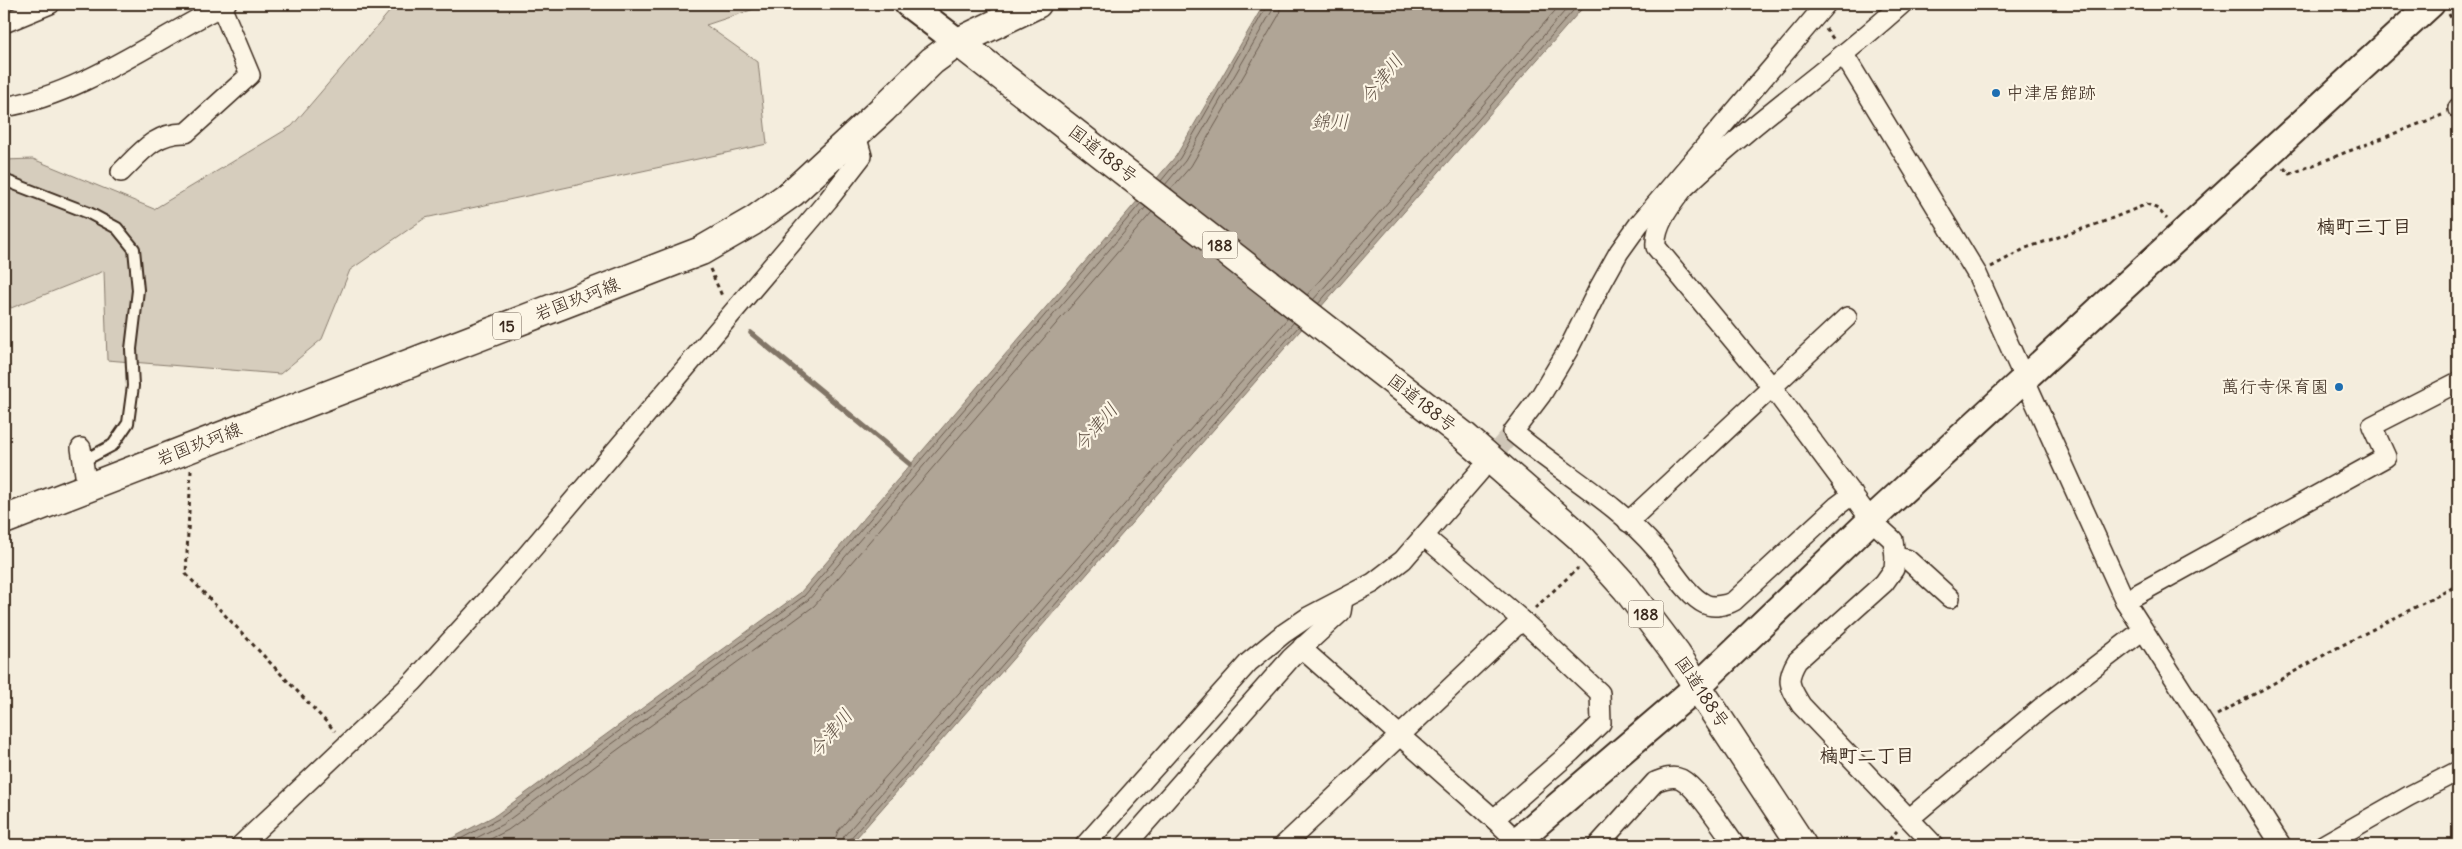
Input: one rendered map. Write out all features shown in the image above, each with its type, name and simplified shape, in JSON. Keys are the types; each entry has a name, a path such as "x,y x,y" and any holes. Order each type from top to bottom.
{"main road":[{"name":"岩国玖珂線","path":"4,520 702,251 753,221 792,193 856,135 932,61 958,42 1037,4"},
{"name":"国道188号","path":"958,42 994,68 1446,422 1544,504 1580,537 1626,588 1698,686 1802,845"}],"street":[{"path":"4,24 50,4"},
{"path":"908,4 958,42"},
{"path":"1902,4 1844,55 1679,185 1655,238 1656,246 1772,387 1871,520 1893,540 1894,569 1884,583 1797,661 1790,673 1790,686 1801,705 1934,845"},
{"path":"4,106 18,104 59,90 122,61 196,10 223,5 250,74 186,132 173,132 159,137 121,172"},
{"path":"1303,646 1309,655 1494,819 1517,844 1698,686 1871,520 2269,152 2439,8"},
{"path":"1821,10 1679,185 1639,224 1619,252 1568,350 1541,395 1513,432 1550,462 1600,496 1656,549 1690,591 1705,605 1726,605 1734,601 1837,506 1853,494"},
{"path":"1844,55 1977,274 2125,601 2281,845"},
{"path":"241,845 413,682 505,581 731,316 862,156 856,135"},
{"path":"1628,522 1847,317"},
{"path":"2125,601 2386,457 2372,426 2458,382"},
{"path":"82,455 87,488"},
{"path":"1085,845 1248,662 1283,634 1373,583 1403,560 1425,537 1480,471"},
{"path":"1425,537 1522,620 1600,694 1600,723 1571,752 1494,819"},
{"path":"1895,557 1907,559 1950,598"},
{"path":"1126,845 1303,646 1341,612 1342,599"},
{"path":"1284,845 1522,620"},
{"path":"1910,818 2042,707 2143,630"},
{"path":"2323,845 2409,796 2458,771"},
{"path":"1598,845 1654,782 1667,777 1680,778 1692,788 1736,845"}],"lane":[{"path":"4,180 89,213 117,228 134,249 138,290 131,349 133,386 128,423 112,445 82,455"}],"path":[{"path":"2439,8 2458,31"},
{"path":"1821,10 1844,55"},
{"path":"2269,152 2290,174 2458,109"},
{"path":"1977,274 2026,248 2103,222 2147,204 2158,209 2181,234"},
{"path":"702,251 731,316"},
{"path":"193,446 186,574 347,745"},
{"path":"1522,620 1582,565"},
{"path":"2204,722 2333,650 2458,585"}],"shaded area":[{"path":"396,4 769,4 706,25 758,62 767,144 425,218 350,270 322,339 280,374 107,360 104,271 11,308 4,293 4,160 33,159 154,209 292,126"}],"water":[{"name":"錦川","path":"1264,4 1586,4 850,845 439,845 496,815 800,593 1176,156"}],"waterway":[{"path":"751,333 910,464"}],"tunnel":[{"path":"1482,468 1513,432"}],"place":[{"name":"中津居館跡","path":"1996,93"},
{"name":"萬行寺保育園","path":"2339,387"}],"district":[{"name":"楠町三丁目","path":"2364,226"},
{"name":"楠町二丁目","path":"1867,755"}],"water label":[{"name":"今津川","path":"1381,79"},
{"name":"今津川","path":"1095,427"},
{"name":"今津川","path":"830,733"}]}
